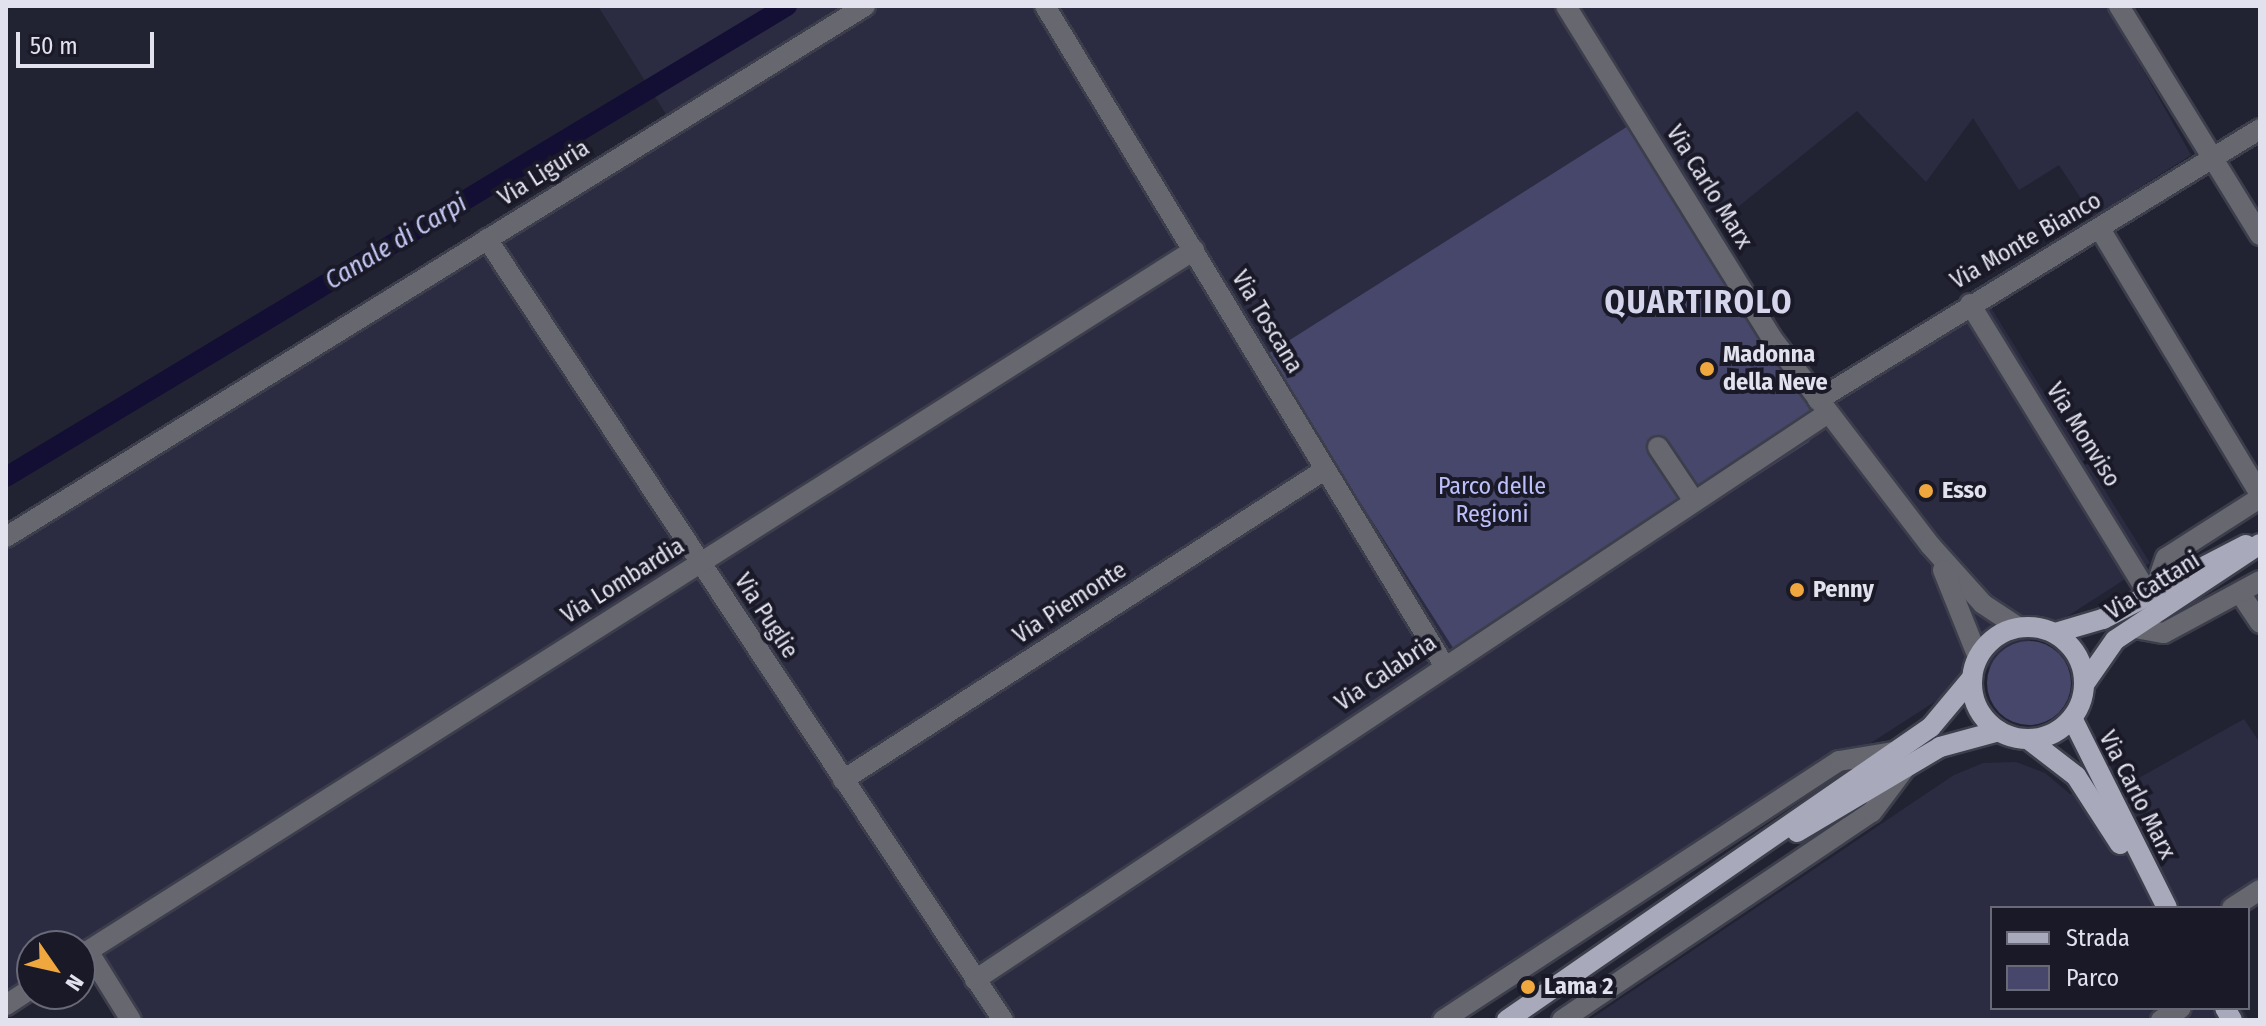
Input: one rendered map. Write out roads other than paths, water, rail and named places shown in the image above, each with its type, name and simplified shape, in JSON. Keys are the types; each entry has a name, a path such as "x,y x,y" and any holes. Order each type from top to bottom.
{"main road":[{"name":"Via Cattani","path":"2055,633 2152,594 2260,538"},
{"name":"Via Cattani","path":"2085,683 2106,648 2260,544"},
{"name":"Via Carlo Marx","path":"2018,627 2055,633"},
{"path":"1901,759 1972,678 1978,657 2018,627"},
{"path":"2055,633 2080,659 2085,683"},
{"path":"1972,678 1976,704 1999,731"},
{"name":"Via Carlo Marx","path":"2028,739 2053,734 2072,718 2085,683"},
{"name":"Via Carlo Marx","path":"2072,718 2163,901"},
{"name":"Via Carlo Marx","path":"1999,731 2028,739 2076,776 2163,901"},
{"path":"1507,1020 1901,759 1977,732 1999,731"}],"street":[{"name":"Via Liguria","path":"6,537 865,6"},
{"name":"Via Toscana","path":"1045,6 1444,665"},
{"name":"Via Carlo Marx","path":"1566,6 1769,334 1930,545 1983,604 2018,627"},
{"path":"2119,6 2260,235"},
{"name":"Via Monte Bianco","path":"1823,406 1970,304 2100,229 2260,129"},
{"path":"2100,229 2260,496 2166,558 2152,594"},
{"name":"Via Puglie","path":"487,239 1003,1020"},
{"name":"Via Lombardia","path":"96,945 1194,250"},
{"name":"Via Monviso","path":"1970,304 2152,594"},
{"name":"Via Calabria","path":"975,980 1694,501 1823,406"},
{"path":"1658,447 1694,501"},
{"name":"Via Piemonte","path":"843,780 1326,469"},
{"name":"Via Carlo Marx","path":"1930,545 1966,613 1978,657"},
{"path":"2135,628 2164,633 2260,581"},
{"path":"2240,593 2260,623"},
{"path":"1443,1020 1839,761 1901,759"},
{"path":"1562,1020 1872,812 1901,759"},
{"path":"2235,906 2260,890"},
{"path":"96,970 131,1020"}],"waterway":[{"name":"Canale di Carpi","path":"6,477 787,6"}],"place":[{"name":"Madonna della Neve","path":"1707,369"},
{"name":"Esso","path":"1926,491"},
{"name":"Penny","path":"1797,590"},
{"name":"Lama 2","path":"1528,987"}],"district":[{"name":"QUARTIROLO","path":"1699,302"}],"park label":[{"name":"Parco delle Regioni","path":"1492,501"}]}
